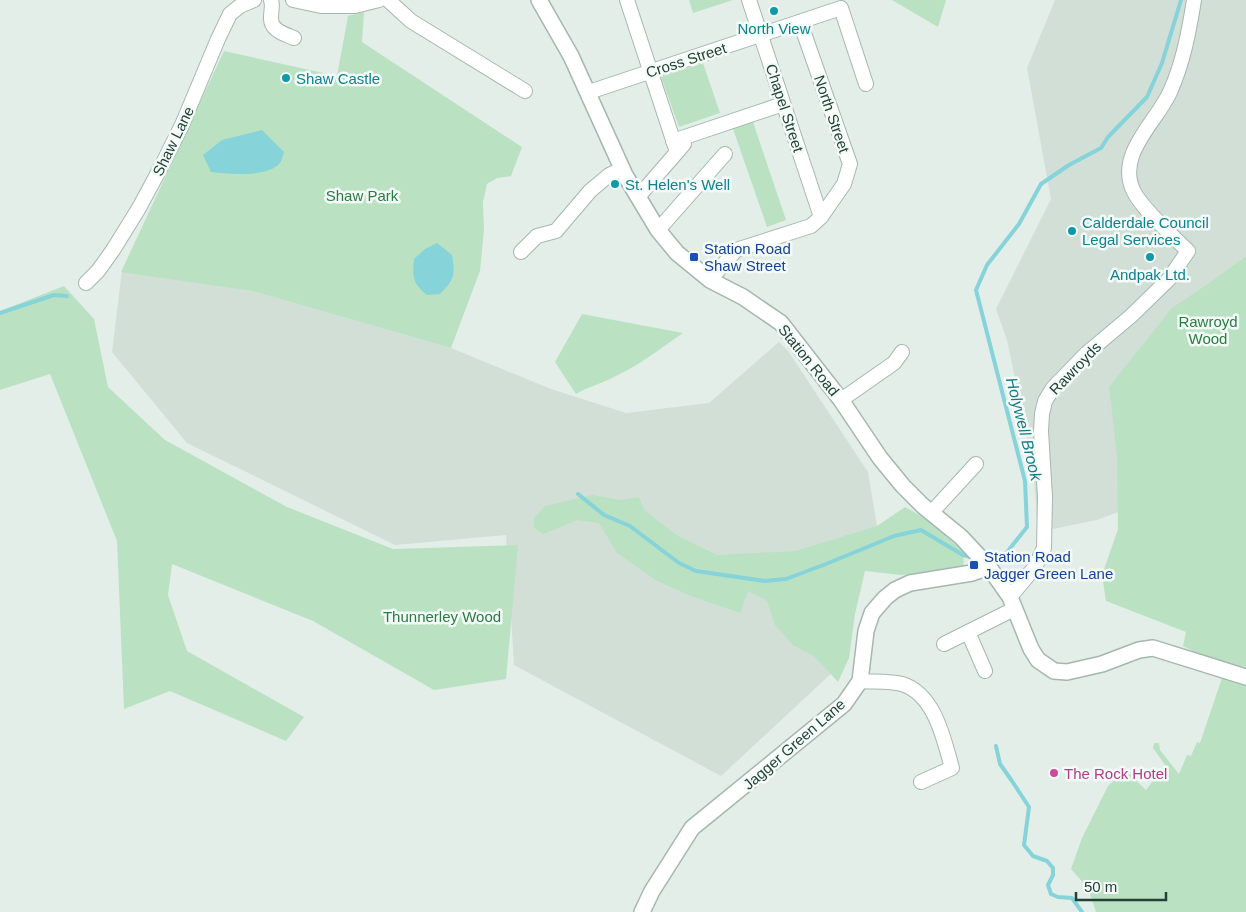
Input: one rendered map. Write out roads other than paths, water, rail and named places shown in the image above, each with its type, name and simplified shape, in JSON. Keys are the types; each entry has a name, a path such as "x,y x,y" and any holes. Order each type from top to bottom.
{"street":[{"name":"Shaw Lane","path":"86,283 98,271 113,250 161,167 182,125 230,14 252,0"},
{"path":"272,0 270,19 278,32 294,38"},
{"path":"293,0 321,6 355,6 379,0"},
{"path":"388,0 411,21 525,91"},
{"name":"Station Road","path":"539,0 572,56 622,169 658,230 677,253 710,280 743,297 781,323 842,400 880,458 903,486 961,537 988,566 1012,603 1034,654 1043,665 1054,671 1075,671 1102,664 1139,650 1153,648 1246,677"},
{"path":"627,0 675,146"},
{"name":"Chapel Street","path":"749,0 783,104 816,221"},
{"name":"Rawroyds","path":"1012,603 1035,567 1044,548 1045,497 1041,431 1045,401 1053,388 1087,353 1131,316 1169,279 1188,252 1141,202 1134,191 1129,169 1136,146 1169,93 1186,46 1194,0"},
{"name":"Cross Street","path":"589,92 841,8 866,84"},
{"name":"North Street","path":"800,22 850,164 844,184 816,221"},
{"path":"638,197 675,146 692,134 783,104"},
{"path":"658,230 725,154"},
{"path":"522,252 537,236 556,231 590,190 610,175 622,169"},
{"path":"710,280 736,250 816,221"},
{"path":"842,400 894,363 902,352"},
{"path":"932,512 976,464"},
{"name":"Jagger Green Lane","path":"642,912 652,891 692,828 844,704 860,681 866,631 872,613 885,598 910,583 972,573 988,566"},
{"path":"944,644 968,632 1012,603"},
{"path":"968,632 985,671"},
{"path":"860,681 902,684 918,694 929,707 938,723 952,768 921,782"}],"water":[{"path":"262,130 284,152 280,163 274,168 247,174 211,172 203,155 222,140"},
{"path":"437,243 452,255 453,276 440,294 427,295 414,280 414,259 425,249"}],"waterway":[{"name":"Holywell Brook","path":"988,559 1000,561 1027,527 1025,481 976,290 987,265 1019,224 1041,184 1069,165 1101,148 1108,137 1147,97 1162,63 1181,0"},
{"name":"Holywell Brook","path":"0,313 54,295 67,296"},
{"name":"Holywell Brook","path":"578,494 604,515 630,526 679,563 696,571 765,581 786,579 894,536 921,530 963,555 971,557"},
{"path":"996,746 1000,764 1029,807 1024,845 1033,856 1047,861 1053,868 1053,875 1048,885 1051,894 1058,897 1072,898 1082,912"}],"place":[{"name":"North View","path":"774,11"},
{"name":"Shaw Castle","path":"286,78"},
{"name":"St. Helen's Well","path":"615,184"},
{"name":"Calderdale Council Legal Services","path":"1072,231"},
{"name":"Station Road Shaw Street","path":"694,257"},
{"name":"Andpak Ltd.","path":"1150,257"},
{"name":"Station Road Jagger Green Lane","path":"974,565"},
{"name":"The Rock Hotel","path":"1054,773"}],"park label":[{"name":"Shaw Park","path":"362,195"},
{"name":"Rawroyd Wood","path":"1208,330"},
{"name":"Thunnerley Wood","path":"442,616"}]}
